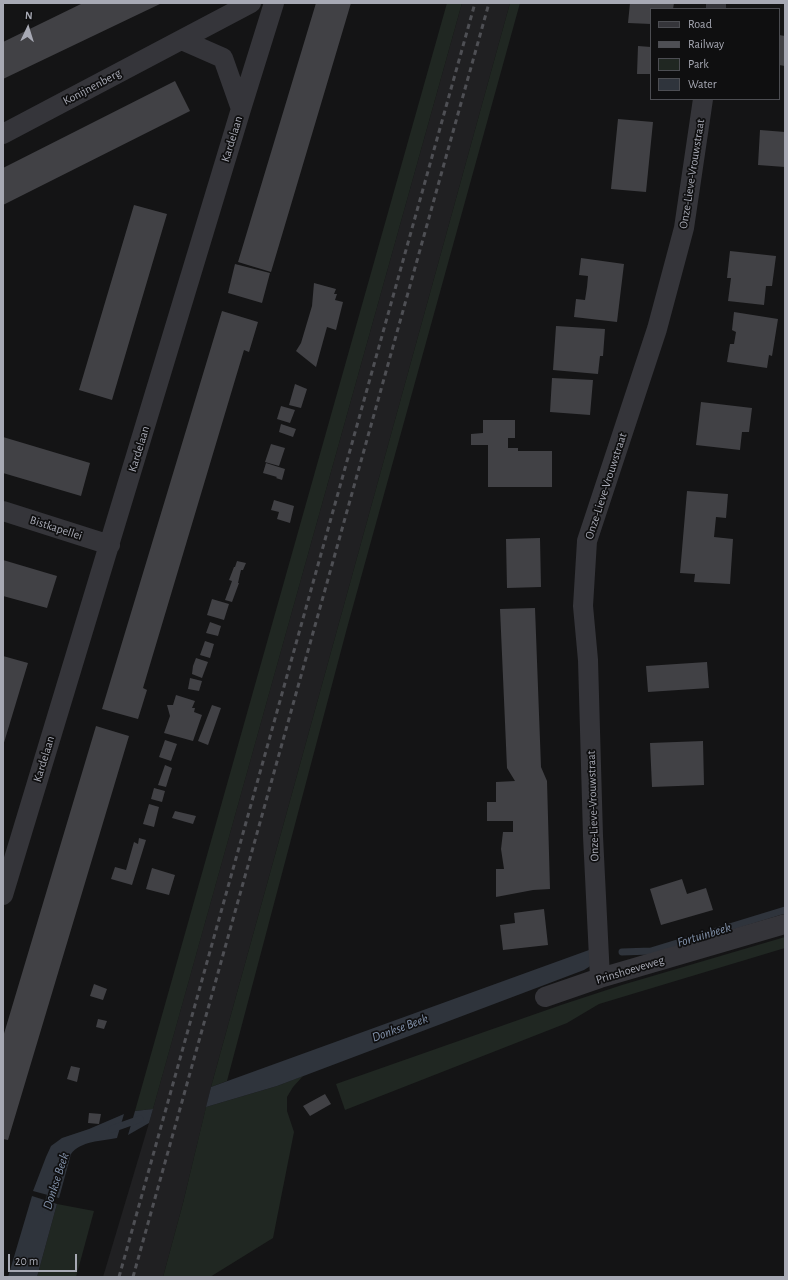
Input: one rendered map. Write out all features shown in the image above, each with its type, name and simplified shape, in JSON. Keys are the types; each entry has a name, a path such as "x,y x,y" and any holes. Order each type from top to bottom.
{"street":[{"name":"Konijnenberg","path":"3,134 251,3"},
{"name":"Kardelaan","path":"3,895 274,3"},
{"path":"182,40 223,58 241,109"},
{"name":"Onze-Lieve-Vrouwstraat","path":"600,978 593,828 588,660 582,606 587,541 657,330 684,228 703,100"},
{"name":"Bistkapellei","path":"3,511 110,545"},
{"name":"Prinshoeveweg","path":"545,997 600,978 785,924"}],"shaded area":[{"path":"462,3 510,3 211,1087 183,1203 163,1277 103,1277 149,1123"}],"green space":[{"path":"447,3 462,3 153,1109 135,1111"},
{"path":"510,3 520,3 347,628 227,1081 211,1087"},
{"path":"785,937 785,948 599,1004 567,1023 345,1110 336,1084 622,985"},
{"path":"303,1076 293,1087 287,1097 287,1111 294,1132 273,1238 210,1277 163,1277 183,1203 206,1107 277,1086"},
{"path":"57,1204 94,1211 76,1277 37,1277"}],"water":[{"path":"589,950 592,965 584,970 277,1086 206,1107 211,1087"},
{"path":"153,1109 149,1123 128,1135 135,1111"},
{"path":"124,1114 117,1138 80,1146 71,1154 59,1198 33,1191 51,1146 62,1138 89,1129"},
{"path":"32,1196 57,1204 37,1277 8,1277"}],"building":[{"path":"83,3 162,3 3,79 3,42"},
{"path":"316,3 351,3 271,272 238,262"},
{"path":"630,3 674,3 673,8 650,8 650,24 628,23"},
{"path":"780,35 785,36 785,66 780,65"},
{"path":"638,46 650,47 650,74 637,74"},
{"path":"175,81 190,111 3,205 3,168"},
{"path":"618,119 653,122 646,192 611,189"},
{"path":"760,130 785,132 785,167 758,165"},
{"path":"134,205 167,214 112,400 79,390"},
{"path":"730,251 776,256 772,286 766,286 764,305 728,301 731,278 727,278"},
{"path":"581,258 624,264 617,322 574,317 576,299 585,300 587,287 588,276 579,275"},
{"path":"235,264 270,273 262,303 228,293"},
{"path":"314,283 336,289 334,294 337,294 335,300 343,302 336,330 327,327 316,367 296,351 301,343 312,306"},
{"path":"222,311 258,322 249,352 244,350 143,688 147,690 138,719 102,709"},
{"path":"734,312 778,319 772,356 769,355 767,368 727,362 730,344 734,344 736,332 732,330"},
{"path":"556,326 605,329 603,356 600,356 598,374 553,370"},
{"path":"552,378 593,380 590,415 550,412"},
{"path":"295,384 307,389 301,408 289,405"},
{"path":"701,402 752,408 749,432 742,432 740,450 696,445"},
{"path":"281,406 295,410 290,423 277,419"},
{"path":"483,420 515,420 515,438 508,438 508,448 518,448 518,451 552,451 552,487 488,487 488,445 471,445 471,434 483,433"},
{"path":"281,424 296,429 293,437 279,432"},
{"path":"3,437 90,463 81,496 3,473"},
{"path":"271,444 285,448 279,466 265,462"},
{"path":"266,463 285,469 282,480 263,473"},
{"path":"687,491 728,494 726,518 716,517 714,537 733,539 730,584 694,582 695,574 680,573"},
{"path":"274,500 294,506 290,523 277,519 279,512 271,510"},
{"path":"540,538 541,587 507,588 506,539"},
{"path":"3,560 57,576 47,608 3,596"},
{"path":"237,561 246,563 243,570 241,570 239,583 232,602 225,600 232,581 229,580"},
{"path":"212,599 229,604 224,620 207,615"},
{"path":"535,608 541,767 547,781 550,889 533,890 496,897 496,869 504,869 501,849 503,832 513,832 513,821 487,821 487,802 496,802 496,782 515,781 507,768 500,609"},
{"path":"210,622 221,626 218,636 206,633"},
{"path":"205,641 214,644 210,658 200,655"},
{"path":"3,656 28,663 3,746"},
{"path":"196,658 208,662 202,678 192,674"},
{"path":"707,662 709,688 648,692 646,666"},
{"path":"190,678 202,681 199,691 188,689"},
{"path":"176,695 195,701 192,708 195,708 194,712 202,715 193,741 164,733 170,716 167,705 173,705"},
{"path":"212,705 221,708 208,745 198,741"},
{"path":"96,726 129,736 8,1140 3,1139 3,1037"},
{"path":"165,740 177,744 171,761 159,757"},
{"path":"703,741 704,785 652,787 650,743"},
{"path":"165,765 172,768 166,787 158,785"},
{"path":"154,788 165,791 162,802 151,799"},
{"path":"149,804 159,807 154,827 143,824"},
{"path":"175,811 196,816 193,824 172,818"},
{"path":"139,838 146,840 132,885 111,879 115,867 126,870 134,842 138,844"},
{"path":"152,868 175,875 169,895 146,889"},
{"path":"682,879 687,894 706,888 713,910 661,925 650,889"},
{"path":"544,909 548,945 503,950 500,925 515,923 514,913"},
{"path":"94,984 107,989 103,1000 90,996"},
{"path":"98,1019 107,1021 104,1029 96,1027"},
{"path":"71,1066 80,1068 77,1082 67,1079"},
{"path":"325,1094 331,1104 310,1116 303,1106"},
{"path":"89,1113 101,1114 99,1124 88,1123"}],"waterway":[{"name":"Fortuinbeek","path":"622,952 651,951 785,910"},
{"name":"Donkse Beek","path":"112,1129 140,1119"},
{"name":"Donkse Beek","path":"46,1210 53,1187"}],"railway":[{"path":"119,1277 475,3"},
{"path":"133,1277 489,3"}]}
